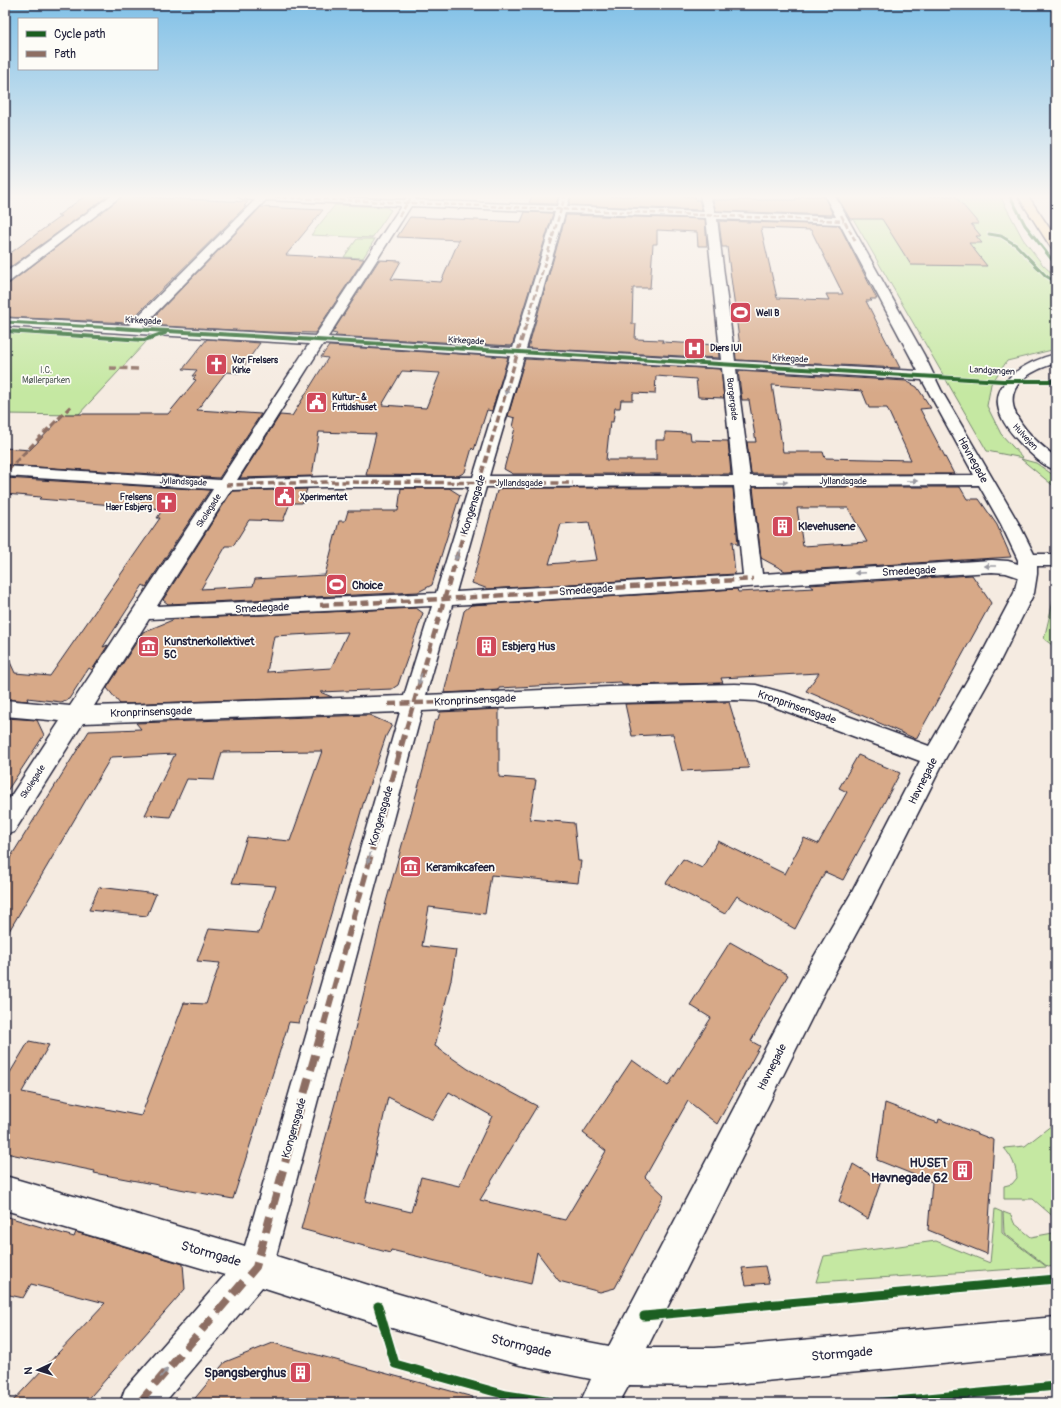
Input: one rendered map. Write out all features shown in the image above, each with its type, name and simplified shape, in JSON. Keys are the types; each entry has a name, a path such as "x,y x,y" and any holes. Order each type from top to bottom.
{"street":[{"path":"5,279 28,262"},
{"path":"133,329 199,262"},
{"name":"Skolegade","path":"5,825 369,262"},
{"name":"Kongensgade","path":"139,1403 256,1267 413,703 480,483 506,352 540,262"},
{"name":"Borgergade","path":"716,262 743,482 753,579"},
{"name":"Havnegade","path":"599,1403 818,976 861,900 934,757 994,652 1024,593 1028,567 1010,524 927,376 867,262"},
{"name":"Kirkegade","path":"5,322 927,376"},
{"name":"Hulvejen","path":"1056,358 1034,365 1020,373 1010,384 1006,393 1004,404 1007,416 1015,429 1027,442 1056,465"},
{"name":"Jyllandsgade","path":"5,471 226,485 325,482 480,483 985,480"},
{"path":"1028,567 1056,560"},
{"name":"Smedegade","path":"143,613 444,599 753,579 992,566 1028,567"},
{"name":"Kronprinsensgade","path":"5,708 77,714 609,695 756,692 934,757"},
{"name":"Stormgade","path":"5,1193 256,1267 378,1306 520,1347 617,1366 714,1366 1056,1335"}],"green space":[{"path":"878,262 1040,262 1056,277 1056,349 1007,361 991,384 987,406 1001,434 1023,458 987,451"},
{"name":"I.C. Møllerparken","path":"5,333 146,342 78,415 5,414"},
{"path":"1021,459 1036,463 1056,477 1056,488"},
{"path":"1056,589 1056,648 1044,639"},
{"path":"1052,1125 1056,1135 1056,1219 1033,1199 1004,1199 1004,1186 1012,1184 1017,1178 1013,1162 1004,1148 1025,1146"},
{"path":"995,1209 1002,1212 1002,1233 1047,1267 816,1282 824,1256 936,1241 990,1263"},
{"path":"1003,1212 1011,1215 1014,1223 1031,1237 1053,1233 1056,1235 1056,1266 1048,1267 1004,1233"}],"building":[{"path":"5,262 18,262 5,271"},
{"path":"37,262 190,262 128,323 5,317 5,284 10,283"},
{"path":"208,262 362,262 315,333 268,332 146,325"},
{"path":"378,262 401,262 391,279 441,282 450,262 538,262 512,346 335,336 337,334 332,333"},
{"path":"553,262 652,262 650,288 633,288 632,324 636,324 635,339 718,345 719,358 528,348"},
{"path":"729,262 769,262 777,298 829,300 826,294 843,294 827,262 858,262 877,299 870,299 872,301 866,301 900,368 736,360 735,346 740,347"},
{"path":"909,262 984,262 987,266 911,265"},
{"path":"207,339 260,343 239,373 226,372 197,410 261,414 219,478 5,465 5,448 30,450 65,414 168,414 196,380 193,379 196,376 192,376 197,370 183,369"},
{"path":"329,346 508,357 492,411 487,410 474,450 472,448 465,472 458,476 366,475 376,434 319,432 312,476 240,478 280,415 292,416 328,358 321,357","holes":["402,371 440,373 426,408 382,405"]},
{"path":"525,359 721,369 724,398 698,397 696,379 656,376 655,394 633,393 633,400 621,400 620,408 615,408 613,422 610,422 606,460 656,460 656,440 665,440 665,432 690,433 691,440 728,441 731,474 513,474 504,469 515,428 513,427 515,418 508,416"},
{"path":"738,371 906,381 917,387 931,408 920,409 954,474 751,474 747,442 756,442 749,400 742,400","holes":["772,385 862,391 869,408 887,408 911,460 825,458 823,452 783,452"]},
{"path":"5,478 210,490 146,587 143,585 103,647 108,645 92,670 89,668 69,699 61,702 27,698 28,701 5,699 5,651 15,673 50,676 160,518 157,518 163,509 39,499 41,497 5,494"},
{"path":"753,487 960,487 967,499 979,499 997,525 1011,557 785,571 761,558","holes":["797,508 848,508 867,542 803,546"]},
{"path":"401,488 449,488 460,495 432,585 418,592 168,604 163,600 232,491 307,489 302,503 290,503 283,521 249,520 233,546 226,546 201,589 253,586 255,579 325,575 339,521 345,521 348,511 398,511"},
{"path":"502,488 733,488 738,545 732,541 735,574 488,589 472,583 497,491","holes":["589,522 597,560 549,564 561,524"]},
{"path":"972,575 991,603 916,739 806,691 819,673 721,678 723,683 622,685 621,682 499,688 499,690 444,693 464,611 471,605 737,589 738,592 814,588 809,585"},
{"path":"416,608 423,613 398,685 392,689 320,692 332,697 120,704 107,688 143,632 175,619","holes":["348,632 331,668 267,672 274,636"]},
{"path":"729,702 749,768 682,771 673,734 632,736 625,704"},
{"path":"499,709 499,777 536,780 530,819 574,823 578,861 581,861 578,883 491,875 485,914 429,907 422,946 456,950 451,980 435,1046 468,1069 537,1106 480,1200 565,1220 606,1151 583,1133 632,1060 668,1086 711,1018 690,1005 730,942 788,975 751,1041 760,1046 717,1124 688,1101 645,1177 664,1195 615,1288 600,1292 559,1281 537,1252 531,1284 391,1250 390,1253 301,1229 354,1033 386,902 423,770 434,722 438,719 440,712","holes":["449,1092 492,1116 459,1186 421,1177 411,1212 365,1201 388,1097 433,1120"]},
{"path":"369,715 392,725 386,736 364,801 299,1023 289,1022 233,1199 94,1173 95,1171 5,1153 5,1081 29,1041 49,1045 22,1092 141,1116 184,1003 206,1004 220,963 197,961 209,929 259,933 276,886 232,883 247,837 290,841 322,751 222,752 214,780 187,779 170,817 145,815 175,754 111,757 5,938 5,866 89,731 141,729 136,723"},
{"path":"5,718 37,720 44,735 5,794"},
{"path":"858,755 900,773 843,880 825,872 795,929 737,896 725,914 666,883 683,859 702,868 718,841 785,874 804,838 818,844 847,792 839,788"},
{"path":"99,887 156,894 147,916 89,910"},
{"name":"HUSET Havnegade 62","path":"885,1103 938,1123 939,1119 994,1140 987,1254 928,1230 932,1182 877,1160"},
{"path":"853,1164 881,1181 868,1219 839,1201"},
{"path":"5,1216 74,1237 76,1232 183,1264 185,1289 85,1403 11,1403 105,1303 31,1284 23,1298 5,1294"},
{"path":"765,1266 769,1283 746,1285 742,1268"},
{"name":"Spangsberghus","path":"273,1343 473,1397 472,1403 191,1403 225,1362"}],"marked path":[{"path":"139,1403 256,1267 413,703 545,262"},
{"path":"110,368 139,369"},
{"path":"7,471 71,406"},
{"path":"226,485 325,482 573,483"},
{"path":"320,605 444,599 753,579"},
{"path":"388,704 446,702"}],"cycle path":[{"path":"1031,262 1046,276 1056,282"},
{"path":"1053,262 1056,265"},
{"name":"Landgangen","path":"5,322 1003,381 1056,381"},
{"path":"5,331 144,340 165,333"},
{"path":"644,1316 1056,1279"},
{"path":"378,1306 395,1364 506,1395 558,1403"},
{"path":"874,1403 1056,1386"}],"place":[{"name":"Well B","path":"741,313"},
{"name":"Diers IUI","path":"694,348"},
{"name":"Vor Frelsers Kirke","path":"216,365"},
{"name":"Kultur- & Fritidshuset","path":"316,402"},
{"name":"Xperimentet","path":"284,497"},
{"name":"Frelsens Hær Esbjerg","path":"167,502"},
{"name":"Klevehusene","path":"782,526"},
{"name":"Choice","path":"336,585"},
{"name":"Esbjerg Hus","path":"486,646"},
{"name":"Kunstnerkollektivet 5C","path":"149,647"},
{"name":"Keramikcafeen","path":"410,867"},
{"name":"HUSET Havnegade 62","path":"963,1170"},
{"name":"Spangsberghus","path":"301,1373"}]}
